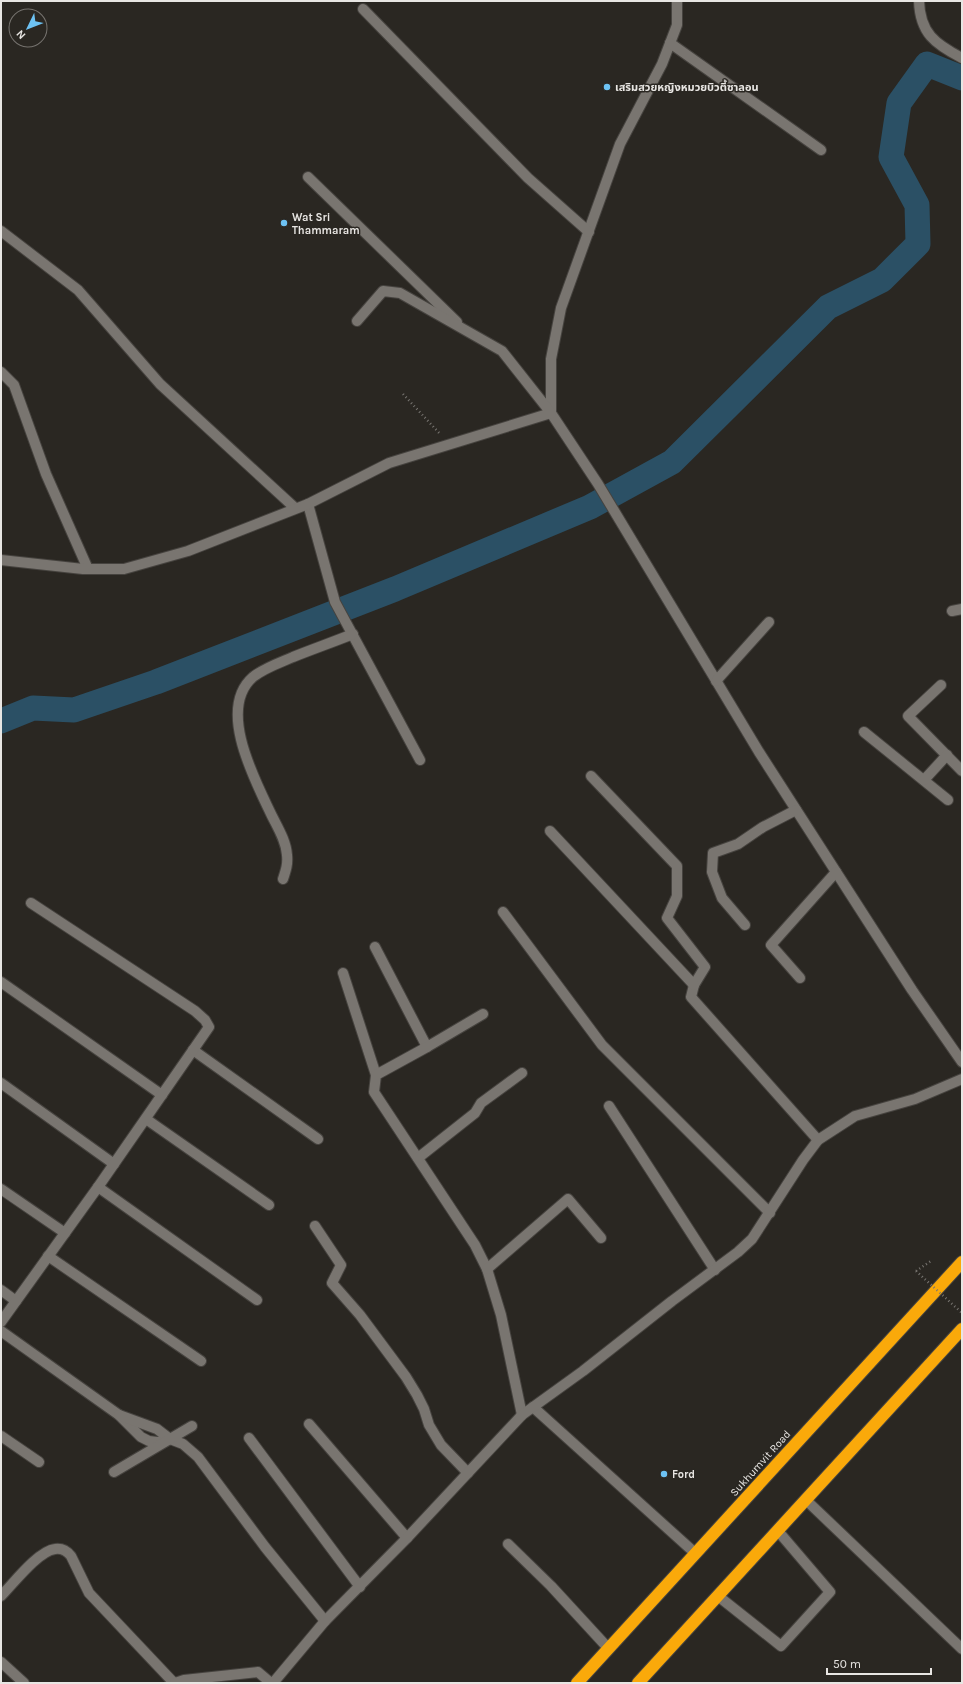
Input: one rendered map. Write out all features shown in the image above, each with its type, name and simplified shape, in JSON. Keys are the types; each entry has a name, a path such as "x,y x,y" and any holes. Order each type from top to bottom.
{"highway":[{"name":"Sukhumvit Road","path":"577,1683 962,1262"},
{"path":"638,1683 962,1329"}],"street":[{"path":"551,413 550,359 560,308 620,144 662,64 677,25 677,1"},
{"path":"919,1 920,15 927,33 950,52 962,58"},
{"path":"363,9 528,178 589,232"},
{"path":"670,43 821,150"},
{"path":"308,177 468,332"},
{"path":"1,230 78,290 160,384 295,508"},
{"path":"357,321 383,291 400,293 502,351 551,413 598,484 716,681 796,810 912,990 962,1062"},
{"path":"1,372 14,385 46,474 88,569"},
{"path":"1,560 88,569 124,569 188,551 308,504 389,463 551,413"},
{"path":"308,504 335,602 420,760"},
{"path":"716,681 769,622"},
{"path":"282,878 287,866 287,854 284,840 257,784 237,722 242,692 252,678 268,668 352,634"},
{"path":"941,684 908,716 962,771"},
{"path":"864,732 948,800"},
{"path":"924,780 947,756"},
{"path":"592,776 677,866 677,896 667,918 705,968 694,985 691,997 818,1140"},
{"path":"745,925 722,898 712,872 713,853 738,844 764,827 796,810"},
{"path":"550,831 694,985"},
{"path":"800,978 771,946 836,872"},
{"path":"1,1322 98,1188 209,1027 205,1020 195,1011 31,903"},
{"path":"503,912 602,1045 770,1213"},
{"path":"375,946 427,1047"},
{"path":"343,973 376,1075 374,1092 475,1245 487,1269 501,1314 522,1414"},
{"path":"1,982 162,1095"},
{"path":"376,1075 483,1014"},
{"path":"194,1050 318,1139"},
{"path":"418,1158 475,1113 481,1103 522,1073"},
{"path":"1,1596 34,1562 45,1553 53,1549 61,1549 71,1556 89,1593 175,1683 192,1679 258,1672 272,1683 325,1621 407,1538 522,1414 583,1371 672,1301 715,1270 752,1239 803,1160 818,1140 856,1116 915,1099 962,1079"},
{"path":"1,1083 114,1164"},
{"path":"609,1106 715,1270"},
{"path":"146,1119 269,1205"},
{"path":"98,1188 257,1300"},
{"path":"1,1189 64,1233"},
{"path":"487,1269 568,1199 601,1238"},
{"path":"314,1226 341,1265 332,1284 360,1315 406,1377 417,1395 429,1425 441,1445 468,1473"},
{"path":"48,1256 201,1361"},
{"path":"1,1290 16,1301"},
{"path":"1,1331 119,1415 141,1437 149,1441 157,1442 170,1439"},
{"path":"533,1407 695,1553"},
{"path":"119,1415 150,1425 170,1439 183,1444 198,1457 265,1547 325,1621"},
{"path":"309,1424 407,1538"},
{"path":"114,1472 192,1426"},
{"path":"1,1436 39,1462"},
{"path":"249,1438 360,1586"},
{"path":"806,1500 960,1643"},
{"path":"718,1596 781,1646 830,1592 778,1531"},
{"path":"508,1544 551,1586 608,1648"},
{"path":"1,1662 24,1683"}],"path":[{"path":"404,394 449,445"},
{"path":"931,1261 916,1271 962,1313"}],"waterway":[{"path":"1,721 33,708 74,710 156,682 395,589 590,507 672,462 828,307 882,280 918,244 917,205 891,157 899,103 927,64 962,78"}],"place":[{"name":"เสริมสวยหญิงหมวยบิวตี้ซาลอน","path":"607,87"},
{"name":"Wat Sri Thammaram","path":"284,223"},
{"name":"Ford","path":"664,1474"}]}
